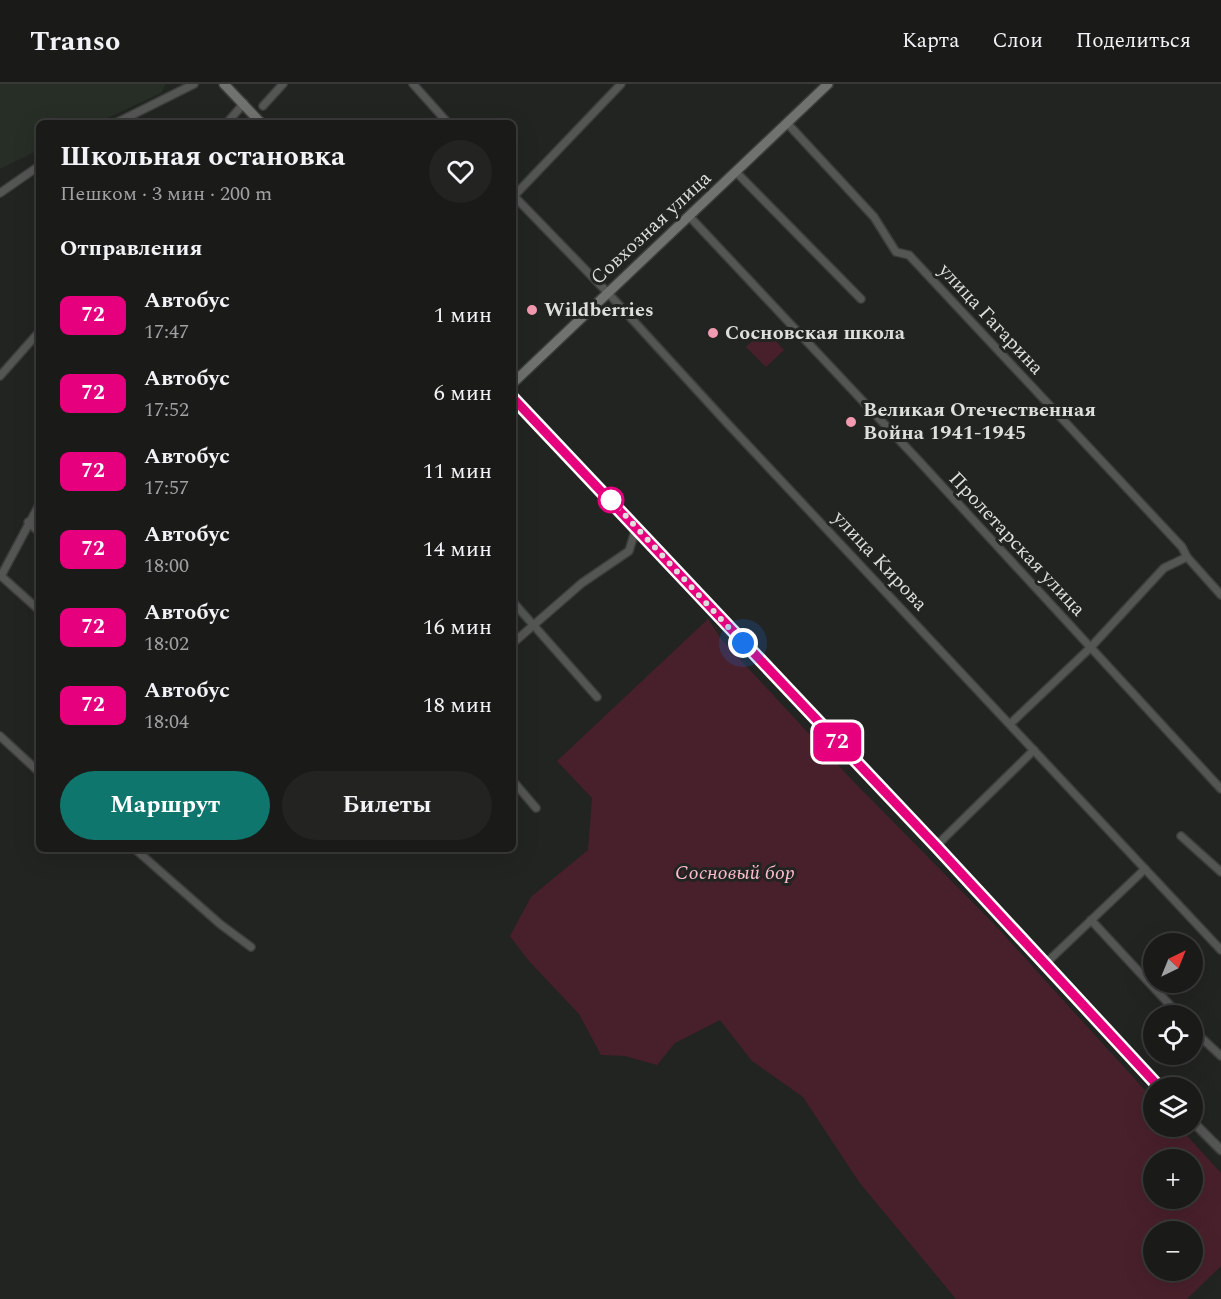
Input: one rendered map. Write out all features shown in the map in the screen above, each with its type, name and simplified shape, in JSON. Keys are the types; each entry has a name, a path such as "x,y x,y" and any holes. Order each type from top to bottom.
{"main road":[{"path":"224,84 258,120"},
{"name":"Совхозная улица","path":"516,380 828,84"}],"street":[{"path":"122,120 194,84"},
{"path":"263,106 283,84"},
{"path":"516,193 621,84"},
{"path":"414,85 445,120"},
{"path":"230,120 244,103"},
{"name":"улица Гагарина","path":"787,123 874,217 896,252 909,255 1182,547 1187,557 1221,595"},
{"path":"0,193 36,168"},
{"path":"736,172 861,299"},
{"name":"улица Кирова","path":"516,199 608,293 1221,950"},
{"name":"Пролетарская улица","path":"689,216 919,461 1221,789"},
{"path":"0,376 36,335"},
{"path":"516,401 936,846 1150,1077"},
{"path":"36,510 1,578 36,607"},
{"path":"28,522 36,529"},
{"path":"516,640 582,583 629,551 636,528"},
{"path":"1010,724 1090,648 1164,568 1187,557"},
{"path":"516,605 597,697"},
{"path":"0,736 36,769"},
{"path":"936,846 1034,750"},
{"path":"516,785 536,808"},
{"path":"1181,836 1221,872"},
{"path":"138,852 220,924 251,947"},
{"path":"1044,965 1145,869"},
{"path":"1091,920 1170,1005"},
{"path":"1203,1039 1221,1056"},
{"path":"1203,1131 1220,1147"}],"shaded area":[{"path":"0,84 166,84 161,93 103,120 36,120 36,151 0,169"}],"green space":[{"path":"765,329 784,350 766,367 746,347"},
{"name":"Сосновый бор","path":"708,619 722,640 852,780 994,924 1143,1088 1143,1137 1188,1137 1199,1149 1143,1149 1143,1209 1203,1209 1203,1153 1221,1173 1221,1266 1187,1299 956,1299 859,1182 803,1097 752,1061 720,1020 675,1043 657,1065 625,1056 601,1055 579,1014 529,961 510,936 531,897 588,850 592,798 557,761"}],"bus line":[{"name":"72","path":"516,401 936,846 1150,1077"}],"place":[{"name":"Wildberries","path":"532,310"},
{"name":"Сосновская школа","path":"713,333"},
{"name":"Великая Отечественная Война 1941-1945","path":"851,422"}],"route":[{"path":"611,500 743,643"}]}
